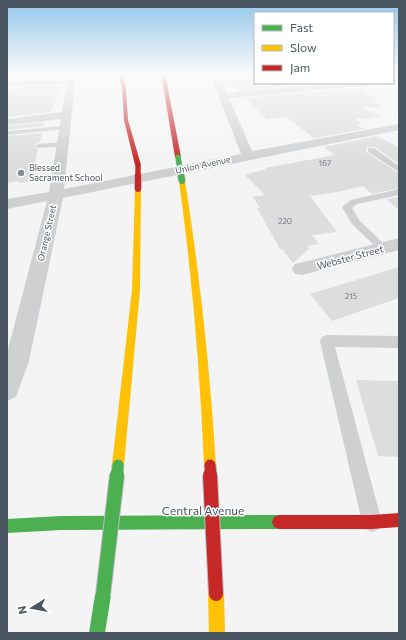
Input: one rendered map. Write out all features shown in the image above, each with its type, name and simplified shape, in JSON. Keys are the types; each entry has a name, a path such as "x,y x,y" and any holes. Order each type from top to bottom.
{"main road":[{"path":"125,103 126,120 138,165"},
{"path":"168,103 197,282 203,342 217,633"},
{"path":"176,103 178,157"},
{"path":"97,633 118,465 136,290 138,189 137,126"},
{"name":"Central Avenue","path":"7,526 61,524 372,522 399,520"}],"street":[{"name":"Orange Street","path":"7,389 17,360 56,195 67,103"},
{"path":"227,103 248,156"},
{"path":"8,127 65,121"},
{"name":"Union Avenue","path":"7,204 399,127"},
{"name":"Webster Street","path":"302,269 391,246"}],"lane":[{"path":"8,127 35,133 65,121"},
{"path":"39,146 62,144"},
{"path":"371,150 399,170"},
{"path":"391,246 355,222 348,207 354,202 399,192"},
{"path":"372,522 327,341 399,342"}],"building":[{"path":"7,103 55,103 51,112 7,117"},
{"path":"251,103 375,103 381,107 363,108 382,117 355,119 361,123 356,124 364,129 314,138 286,117 267,119"},
{"path":"44,122 43,126 7,130 7,126"},
{"path":"42,133 40,142 34,145 38,149 34,167 37,180 7,183 7,136"},
{"path":"377,136 399,148 399,164 375,147 367,147 366,152 399,173 399,188 372,194 363,186 310,196 337,232 312,235 319,244 307,246 309,249 293,263 282,249 280,249 257,208 260,208 253,197 265,195 245,175 266,169 265,168 335,155 324,147"},
{"path":"399,197 399,210 386,199"},
{"path":"399,267 399,298 332,321 310,294"},
{"path":"356,380 399,381 399,457 378,456"}],"traffic: fast":[{"path":"178,157 182,181"},
{"path":"103,595 118,465"},
{"path":"7,526 61,523 279,522"},
{"path":"97,633 103,595"}],"traffic: slow":[{"path":"182,181 200,323 210,465"},
{"path":"118,465 136,290 138,189"},
{"path":"216,594 217,633"}],"traffic: jam":[{"path":"125,103 126,120 138,165"},
{"path":"168,103 178,157"},
{"path":"138,165 138,189"},
{"path":"210,465 216,594"},
{"path":"279,522 372,522 399,520"}],"place":[{"name":"Blessed Sacrament School","path":"21,173"}]}
